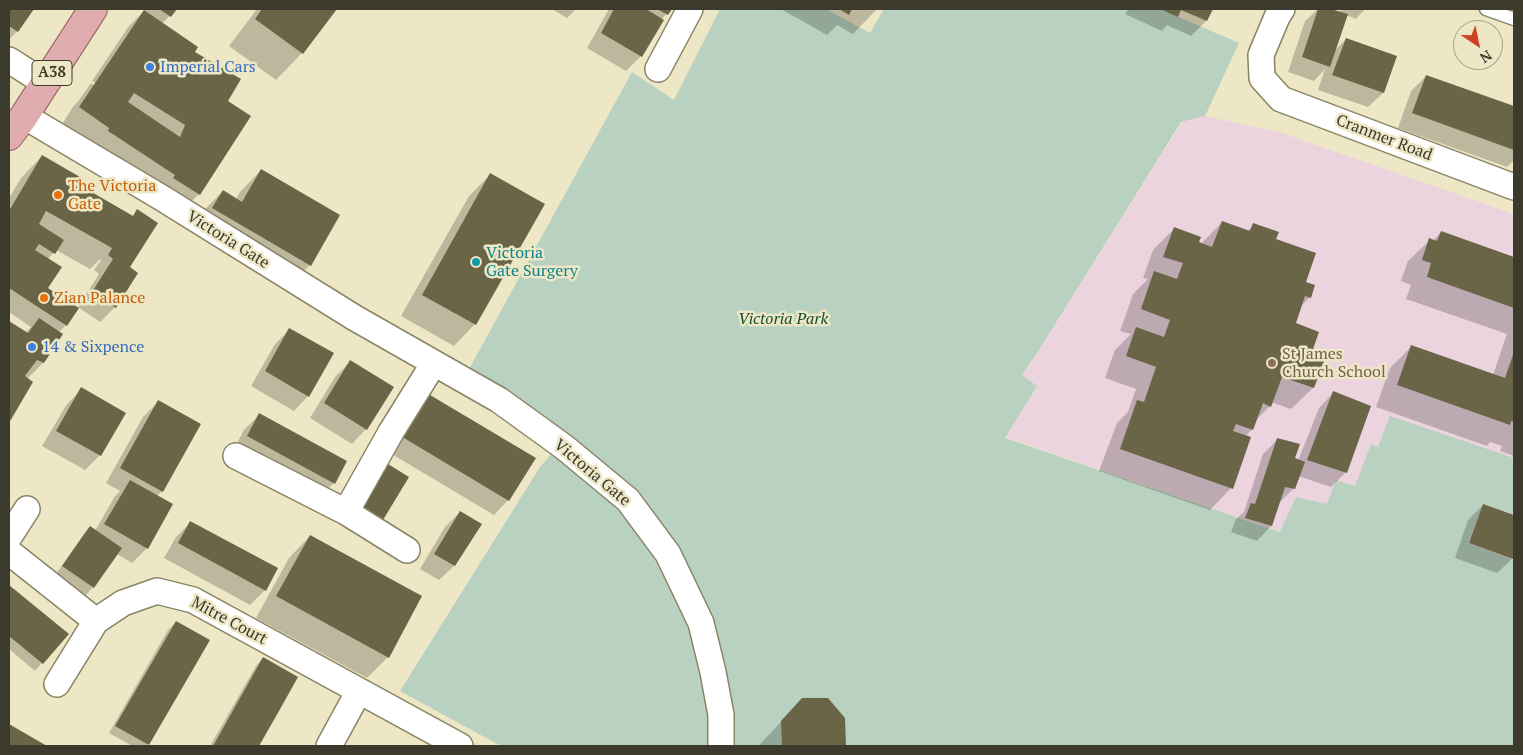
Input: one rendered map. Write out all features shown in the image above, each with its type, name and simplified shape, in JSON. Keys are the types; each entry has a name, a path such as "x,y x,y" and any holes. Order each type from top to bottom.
{"main road":[{"name":"A38","path":"16,126 94,9"}],"street":[{"path":"658,69 690,9"},
{"name":"Cranmer Road","path":"1282,9 1261,55 1262,78 1281,100 1514,187"},
{"path":"9,60 45,83"},
{"name":"Victoria Gate","path":"16,126 162,198 355,318 499,400 564,447 628,500 668,554 702,623 721,716 721,746"},
{"path":"346,512 391,432 434,363"},
{"path":"236,456 346,512 407,550"},
{"path":"9,537 27,509"},
{"path":"9,552 96,621"},
{"name":"Mitre Court","path":"57,684 96,621 123,603 157,591 193,600 460,746"},
{"path":"329,746 359,691"}],"lane":[{"path":"1486,9 1514,19"}],"shaded area":[{"name":"St James Church School","path":"1205,116 1279,132 1514,214 1514,612 1005,437 1037,386 1022,376 1182,122"}],"green space":[{"name":"Victoria Park","path":"720,9 826,9 870,33 884,9 1160,9 1239,43 1205,116 1181,122 1022,375 1037,386 1005,438 1280,532 1296,497 1327,504 1336,480 1355,486 1371,444 1378,447 1390,416 1514,458 1514,507 1512,514 1483,504 1468,543 1513,560 1514,557 1514,746 501,746 400,691 540,467 567,436 468,371 632,72 674,100"}],"building":[{"path":"9,9 34,9 18,32 9,26"},
{"path":"159,9 177,9 171,17"},
{"path":"262,9 337,9 303,54 255,19"},
{"path":"614,9 646,9 664,20 642,57 601,33"},
{"path":"657,9 672,9 668,15"},
{"path":"839,9 852,9 849,15"},
{"path":"1160,9 1213,9 1207,21 1181,10 1178,17"},
{"path":"1318,9 1331,9 1348,14 1330,67 1302,57"},
{"path":"144,10 198,47 195,52 241,79 228,101 251,116 200,195 173,178 175,175 108,131 109,128 79,107","holes":["134,93 185,125 180,137 128,102"]},
{"path":"1346,38 1397,56 1384,93 1332,75"},
{"path":"1426,75 1514,106 1514,150 1412,113"},
{"path":"42,155 80,177 76,183 133,216 137,209 158,223 130,267 138,273 116,308 92,292 113,259 108,255 112,248 46,211 39,224 64,240 55,254 39,244 35,250 62,267 48,288 79,308 67,326 9,288 9,211"},
{"path":"261,169 340,215 311,266 212,208 223,190 242,202"},
{"name":"Victoria Gate Surgery","path":"490,173 545,204 476,325 422,295"},
{"path":"1222,221 1250,231 1253,223 1279,232 1276,239 1316,253 1306,282 1315,285 1311,298 1305,296 1296,323 1319,332 1312,352 1326,356 1314,388 1282,377 1271,407 1263,403 1253,430 1236,424 1233,431 1251,437 1233,489 1120,449 1137,400 1144,402 1156,367 1126,356 1136,327 1164,337 1170,320 1141,309 1154,271 1177,279 1183,263 1163,257 1174,227 1201,237 1199,242 1212,247"},
{"path":"1441,231 1514,257 1514,308 1427,277 1431,263 1422,260 1429,238 1437,241"},
{"name":"14 & Sixpence","path":"39,318 63,334 44,363 37,360 25,376 33,382 9,423 9,321 28,333"},
{"path":"289,328 334,353 309,397 265,371"},
{"path":"1411,345 1505,378 1514,352 1514,422 1511,421 1510,425 1397,385"},
{"path":"350,360 394,387 367,430 324,403"},
{"path":"81,387 126,413 101,456 56,431"},
{"path":"1333,391 1371,406 1347,473 1307,460"},
{"path":"425,392 536,458 509,501 399,435"},
{"path":"158,400 201,424 163,492 120,468"},
{"path":"259,413 347,461 335,484 247,436"},
{"path":"1277,438 1300,444 1295,458 1305,462 1295,489 1285,487 1272,526 1245,518 1251,503 1255,504"},
{"path":"388,464 409,477 383,520 361,507"},
{"path":"130,480 173,504 148,549 104,524"},
{"path":"1483,504 1514,515 1513,559 1469,543"},
{"path":"460,511 482,524 455,566 434,554"},
{"path":"190,521 278,568 266,591 178,543"},
{"path":"90,526 122,548 94,588 62,566"},
{"path":"310,535 422,596 389,658 276,596"},
{"path":"9,585 69,634 43,664 9,636"},
{"path":"176,621 210,640 149,745 115,726"},
{"path":"263,657 298,677 279,711 259,746 213,746"},
{"path":"802,698 828,698 845,718 846,745 782,746 781,721"},
{"path":"9,724 47,746 9,746"}],"place":[{"name":"Imperial Cars","path":"150,67"},
{"name":"The Victoria Gate","path":"58,195"},
{"name":"Victoria Gate Surgery","path":"476,262"},
{"name":"Zian Palance","path":"44,298"},
{"name":"14 & Sixpence","path":"32,347"},
{"name":"St James Church School","path":"1272,363"}]}
